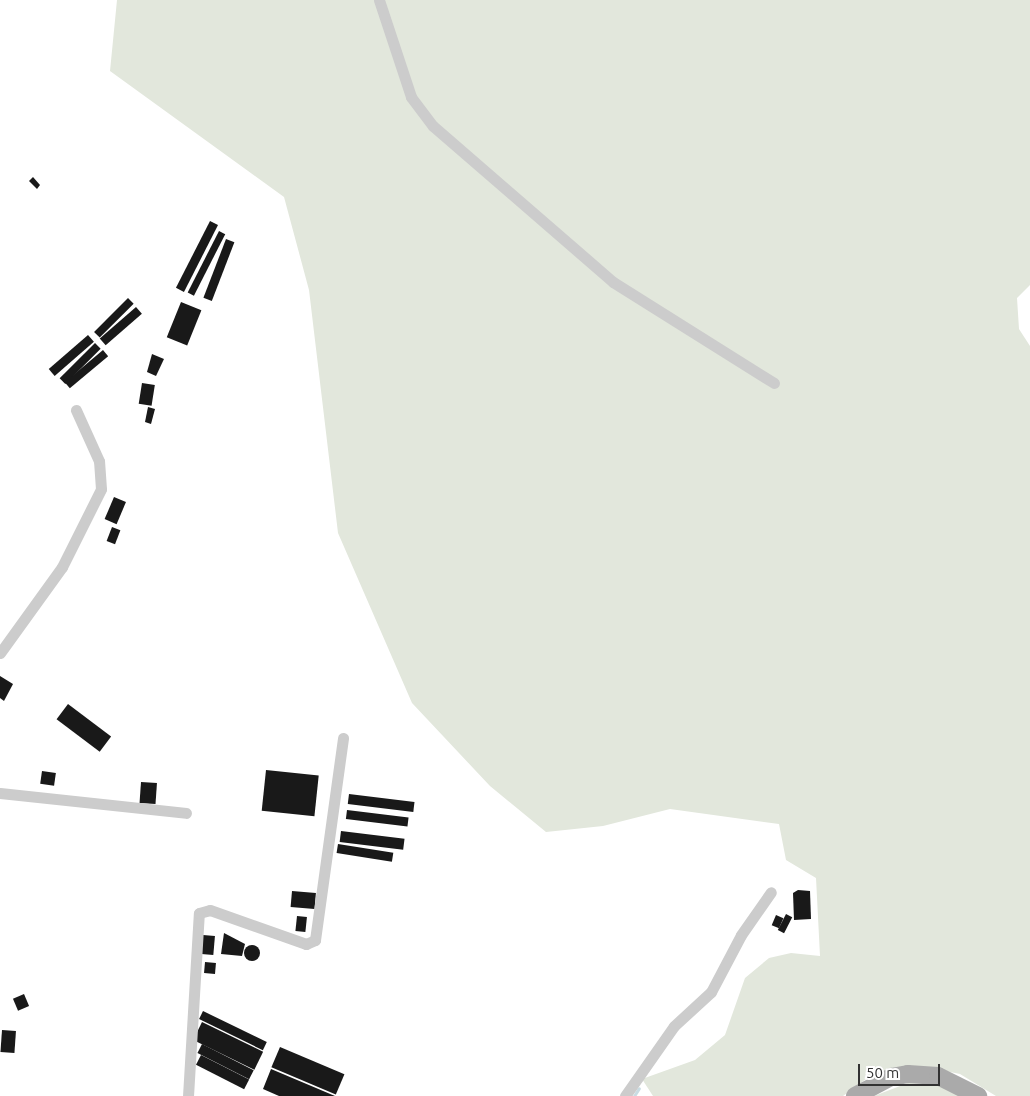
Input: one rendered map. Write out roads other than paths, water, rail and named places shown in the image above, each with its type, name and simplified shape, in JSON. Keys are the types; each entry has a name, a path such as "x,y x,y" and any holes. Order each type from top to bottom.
{"main road":[{"path":"855,1096 891,1077 908,1074 952,1081 978,1096"}],"street":[{"path":"378,0 411,97 433,126 613,282 774,383"},
{"path":"0,653 62,567 101,489 99,461 76,410"},
{"path":"188,1096 199,913 210,910 306,944 315,940 343,738"},
{"path":"0,793 186,813"},
{"path":"625,1096 674,1026 711,992 741,934 771,892"}],"waterway":[{"path":"634,1096 639,1088"}]}
